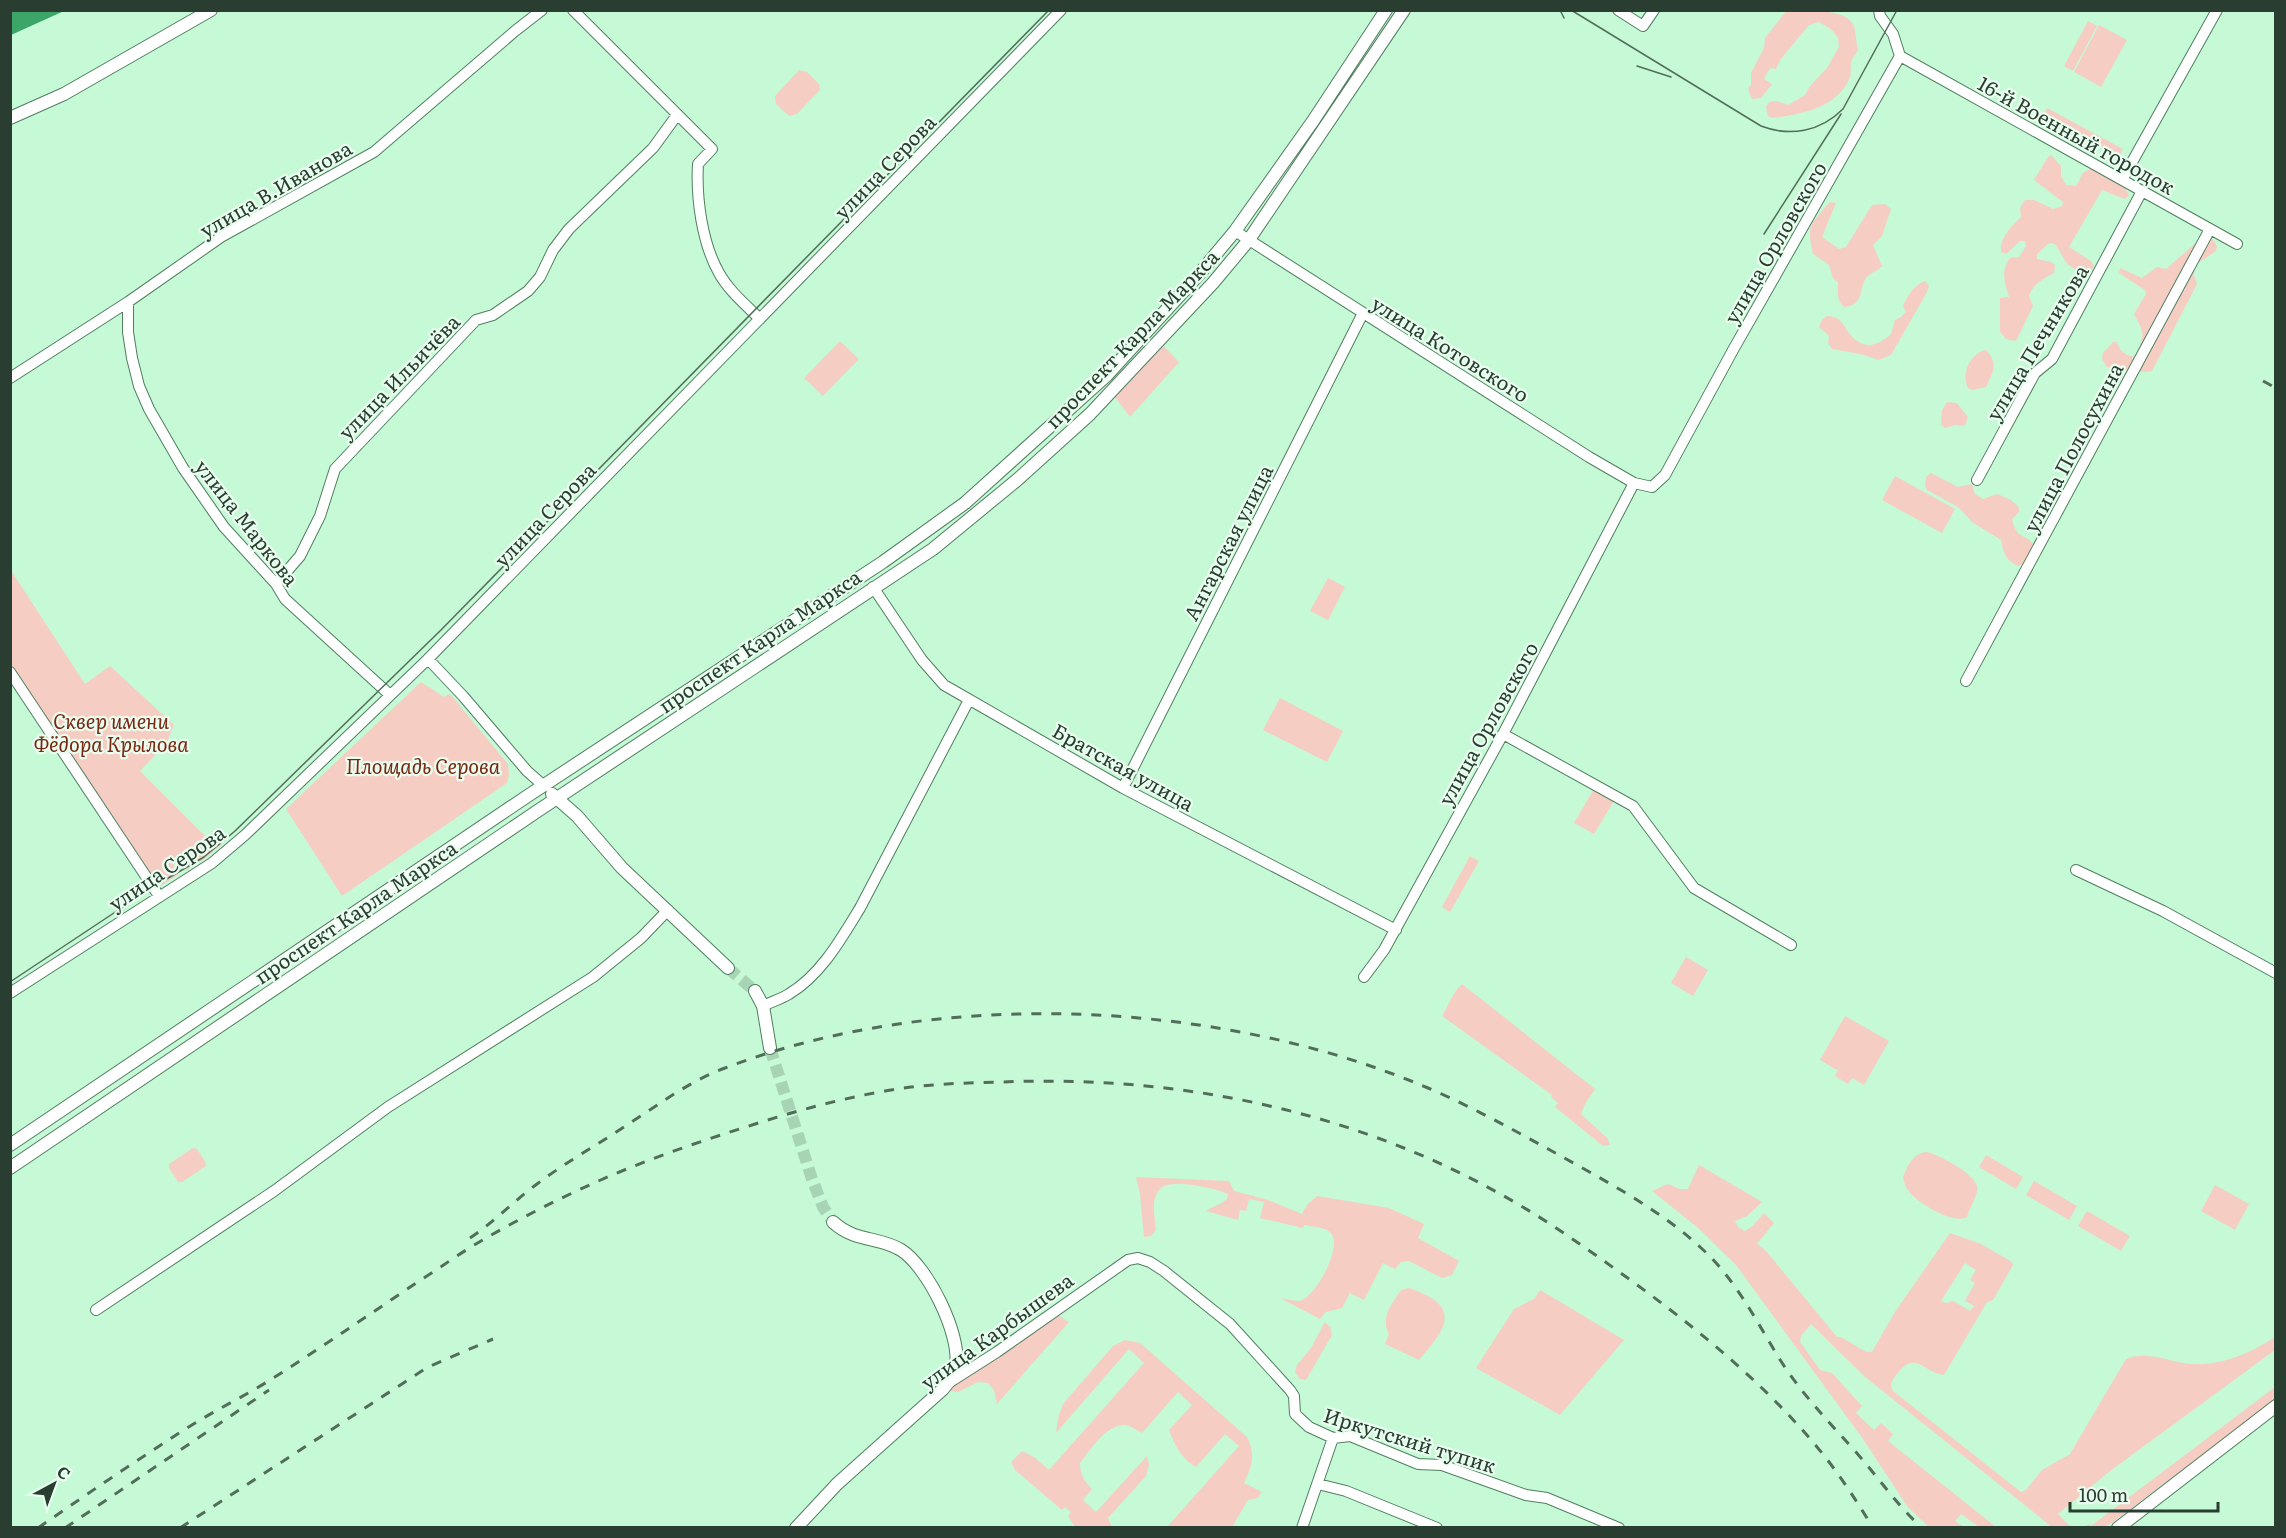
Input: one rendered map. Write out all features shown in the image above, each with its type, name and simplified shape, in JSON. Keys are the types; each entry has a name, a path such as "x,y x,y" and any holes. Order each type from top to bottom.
{"main road":[{"path":"10,118 74,89 211,10"},
{"name":"проспект Карла Маркса","path":"10,1145 544,786 883,562 965,503 1107,375 1169,308 1235,231 1386,10"},
{"name":"проспект Карла Маркса","path":"10,1168 557,798 943,542 1017,480 1090,414 1213,283 1248,241 1404,10"},
{"path":"544,786 578,816 622,868 728,968"},
{"path":"285,962 294,976"},
{"path":"755,991 763,1006 770,1048"},
{"path":"833,1222 844,1232 899,1249 912,1258 927,1277 956,1346 956,1365 950,1382"},
{"name":"улица Карбышева","path":"796,1527 837,1484 950,1382"},
{"path":"2118,1527 2276,1406"}],"street":[{"name":"улица В.Иванова","path":"10,378 128,302 221,237 374,152 542,10"},
{"path":"573,10 712,149 698,164 697,194 704,232 718,272 728,287 760,319"},
{"name":"улица Серова","path":"10,993 224,853 428,659 1061,10"},
{"path":"1618,10 1643,26 1654,10"},
{"path":"1879,10 1880,16 1895,40 1900,56"},
{"path":"2122,180 2217,10"},
{"name":"16-й Военный городок","path":"1900,56 2237,244"},
{"name":"улица Орловского","path":"1652,487 1665,475 1733,350 1900,56"},
{"name":"улица Ильичёва","path":"276,584 300,556 320,516 335,469 476,320 493,315 528,291 540,277 553,250 569,229 657,143 677,115"},
{"name":"улица Печникова","path":"1977,480 2035,373 2052,359 2142,191"},
{"name":"улица Полосухина","path":"1966,681 2210,229"},
{"name":"улица Котовского","path":"1235,231 1589,457 1634,483 1652,487"},
{"name":"улица Маркова","path":"128,302 128,332 139,386 149,409 183,469 224,527 276,584 285,599 390,695"},
{"name":"Ангарская улица","path":"1123,788 1363,313"},
{"name":"улица Орловского","path":"1364,977 1396,930 1503,734 1634,483"},
{"name":"Братская улица","path":"873,587 935,676 944,685 1123,788 1396,930"},
{"path":"428,659 527,771 544,786"},
{"path":"10,672 159,896"},
{"path":"763,1006 788,995 801,985 826,959 843,936 866,897 969,699"},
{"path":"1503,734 1633,806 1694,888 1791,945"},
{"path":"2076,870 2163,911 2276,973"},
{"path":"96,1310 274,1191 388,1107 593,977 641,938 668,910"},
{"name":"улица Карбышева","path":"950,1382 997,1352 1128,1260 1138,1258 1150,1262"},
{"name":"Иркутский тупик","path":"1150,1262 1230,1324 1290,1390 1294,1396 1296,1414 1309,1427 1333,1438 1350,1436 1418,1464 1442,1464 1526,1495 1547,1498 1619,1527"},
{"path":"1302,1527 1333,1438"},
{"path":"1318,1484 1346,1491 1437,1527"}],"green space":[{"path":"1787,10 1824,11 1843,16 1854,26 1858,50 1851,62 1850,77 1837,96 1817,108 1773,118 1768,116 1766,107 1768,104 1776,101 1788,105 1805,95 1810,86 1827,68 1839,47 1838,38 1832,30 1819,22 1809,25 1780,60 1776,69 1770,68 1764,79 1772,84 1761,98 1752,99 1748,89 1751,85 1751,73 1764,48 1765,38"},
{"path":"2088,21 2097,26 2073,71 2064,66"},
{"path":"2099,25 2127,40 2101,87 2074,72"},
{"path":"799,70 807,72 819,84 820,90 797,114 789,116 776,104 775,96"},
{"path":"2047,108 2123,149 2119,156 2044,114"},
{"path":"2051,155 2061,166 2061,176 2066,185 2076,186 2083,173 2091,168 2118,181 2129,195 2125,199 2102,190 2069,247 2091,261 2094,266 2090,274 2085,275 2067,264 2056,245 2052,243 2037,254 2037,259 2055,265 2054,273 2033,288 2029,296 2033,306 2016,341 2006,339 2000,332 2000,298 2009,297 2004,277 2005,267 2010,258 2019,257 2026,246 2025,241 2020,241 2006,254 2001,252 2002,242 2021,217 2020,208 2025,200 2034,200 2053,209 2062,206 2063,202 2034,180"},
{"path":"1830,202 1836,203 1822,237 1839,249 1846,247 1872,205 1885,204 1891,209 1882,236 1873,245 1882,266 1866,278 1858,300 1851,306 1844,307 1841,304 1838,282 1833,278 1829,265 1813,254 1810,230 1814,220"},
{"path":"2209,234 2217,246 2216,251 2195,265 2194,275 2197,284 2152,371 2107,367 2102,359 2103,353 2113,342 2117,342 2125,354 2138,356 2142,335 2141,327 2134,314 2146,294 2145,290 2119,273 2120,268 2142,278 2157,267 2166,269"},
{"path":"1925,281 1929,286 1927,292 1891,355 1878,360 1861,354 1832,349 1828,343 1829,336 1819,327 1827,316 1833,317 1841,321 1852,337 1860,343 1870,345 1879,342 1891,334 1895,320 1906,312 1903,306 1911,291"},
{"path":"840,341 859,359 823,396 804,378"},
{"path":"1162,344 1179,362 1130,417 1114,396"},
{"path":"1986,350 1994,364 1993,372 1986,387 1972,390 1968,388 1966,382 1968,365 1975,355"},
{"path":"1947,402 1957,403 1968,417 1965,426 1955,425 1945,428 1941,425 1942,410"},
{"path":"1931,473 1958,487 1972,484 1975,494 1983,499 1997,494 2011,500 2019,507 2019,512 2012,519 2014,526 2019,534 2034,546 2027,561 2019,566 2011,562 2004,552 2001,540 1972,522 1958,507 1927,490 1926,477"},
{"path":"1895,476 1955,509 1942,533 1882,500"},
{"name":"Сквер имени Фёдора Крылова","path":"10,569 85,684 110,666 174,725 166,744 140,771 207,838 212,833 222,844 186,870 178,858 171,861 179,874 162,885 156,882 11,668"},
{"path":"1328,578 1345,587 1328,620 1310,611"},
{"name":"Площадь Серова","path":"421,682 444,697 450,694 508,764 507,783 342,896 286,809"},
{"path":"1280,698 1343,731 1327,762 1263,730"},
{"path":"1595,787 1615,799 1594,834 1574,823"},
{"path":"1470,856 1479,861 1450,912 1442,907"},
{"path":"1686,957 1708,970 1693,996 1671,983"},
{"path":"1462,984 1595,1089 1581,1114 1608,1139 1610,1145 1603,1146 1555,1107 1558,1103 1551,1097 1552,1095 1442,1016 1453,995"},
{"path":"1845,1016 1889,1041 1864,1085 1852,1078 1848,1084 1835,1076 1839,1068 1837,1070 1820,1060"},
{"path":"193,1148 197,1149 206,1166 182,1182 178,1182 169,1164"},
{"path":"1927,1152 1955,1165 1974,1181 1977,1193 1967,1217 1953,1218 1936,1211 1919,1201 1907,1189 1903,1177 1909,1164 1918,1155"},
{"path":"1986,1155 2023,1177 2016,1189 1979,1167"},
{"path":"1699,1165 1762,1202 1747,1216 1735,1221 1738,1227 1745,1231 1753,1226 1764,1213 1774,1223 1757,1244 1766,1251 1837,1337 1841,1337 1866,1352 1872,1352 1895,1312 1950,1233 1981,1244 2012,1262 2013,1265 1993,1300 1987,1302 1944,1375 1919,1364 1909,1363 1895,1376 1891,1386 1893,1391 2021,1492 2026,1490 2042,1470 2070,1454 2126,1359 2142,1356 2191,1364 2213,1363 2246,1353 2275,1337 2275,1350 2110,1471 2058,1514 2071,1527 2052,1527 1864,1376 1811,1324 1801,1336 1800,1342 1820,1370 1832,1373 1862,1406 1856,1413 1874,1430 1881,1423 1893,1434 1888,1441 1996,1527 1979,1527 1961,1514 1955,1521 1964,1527 1929,1527 1907,1506 1863,1439 1736,1265 1697,1227 1652,1191 1668,1184 1680,1189 1688,1189","holes":["1965,1263 1976,1270 1970,1280 1975,1283 1965,1301 1974,1306 1970,1311 1953,1301 1946,1303 1941,1301"]},
{"path":"1136,1177 1229,1181 1234,1191 1268,1200 1302,1214 1307,1205 1317,1196 1389,1208 1424,1224 1418,1238 1459,1261 1452,1275 1442,1278 1409,1261 1401,1262 1395,1269 1383,1263 1364,1300 1350,1293 1342,1308 1326,1312 1320,1319 1280,1298 1299,1301 1306,1298 1320,1282 1331,1259 1333,1249 1334,1240 1329,1231 1304,1225 1303,1228 1260,1218 1264,1202 1249,1199 1246,1211 1240,1210 1238,1220 1206,1211 1225,1201 1228,1194 1204,1187 1173,1184 1165,1186 1157,1193 1154,1209 1156,1230 1151,1236 1144,1237"},
{"path":"2034,1181 2077,1206 2069,1220 2026,1195"},
{"path":"2215,1185 2249,1204 2235,1230 2201,1211"},
{"path":"2087,1211 2130,1236 2121,1251 2078,1226"},
{"path":"1409,1288 1437,1302 1445,1318 1437,1337 1419,1360 1385,1344 1389,1334 1386,1322 1388,1311 1401,1290"},
{"path":"1540,1290 1624,1340 1560,1415 1476,1368 1514,1309 1534,1299"},
{"path":"1056,1314 1069,1322 997,1404 994,1390 988,1383 978,1382 958,1392 951,1391 950,1386"},
{"path":"1325,1322 1330,1327 1332,1335 1306,1380 1300,1379 1295,1372 1297,1365 1311,1348"},
{"path":"1125,1340 1140,1343 1247,1437 1252,1460 1244,1483 1262,1492 1258,1498 1248,1500 1232,1527 1167,1527 1239,1446 1225,1434 1196,1467 1186,1460 1169,1430 1192,1405 1178,1392 1142,1433 1126,1425 1117,1426 1099,1439 1080,1463 1083,1477 1092,1489 1083,1500 1096,1512 1147,1456 1149,1465 1146,1476 1108,1518 1112,1527 1075,1527 1068,1516 1071,1512 1065,1507 1062,1510 1015,1470 1011,1462 1022,1451 1034,1457 1049,1470 1144,1363 1129,1349 1056,1433 1063,1404 1113,1346"},
{"path":"2275,1387 2275,1400 2112,1523 2104,1527 2081,1528 2090,1524 2091,1526"}],"shaded area":[{"path":"11,10 64,10 64,11 11,35"}],"tunnel":[{"path":"728,968 755,991"},
{"path":"770,1048 812,1179 823,1207 833,1222"}],"tram line":[{"path":"10,982 153,887 204,857 235,831 441,630 1049,10"},
{"path":"1560,10 1564,18"},
{"path":"1571,10 1761,126 1794,132 1825,123 1843,109 1897,10"},
{"path":"1637,66 1671,77"},
{"path":"1764,234 1841,114"}],"railway":[{"path":"2263,381 2276,388"},
{"path":"470,1238 548,1176 688,1086 725,1068 808,1042 895,1024 986,1015 1078,1014 1170,1021 1260,1036 1347,1058 1444,1095 1589,1171 1666,1219 1700,1247 1724,1272 1796,1383 1895,1500 1922,1528"},
{"path":"38,1528 168,1440 256,1389 473,1246 508,1225 580,1190 672,1152 818,1106 899,1089 943,1084 1001,1082 1077,1082 1152,1087 1226,1097 1299,1113 1370,1135 1439,1163 1506,1197 1571,1238 1639,1287 1739,1366 1799,1426 1826,1458 1873,1528"},
{"path":"180,1528 428,1367 493,1339"},
{"path":"65,1528 269,1390"}]}
